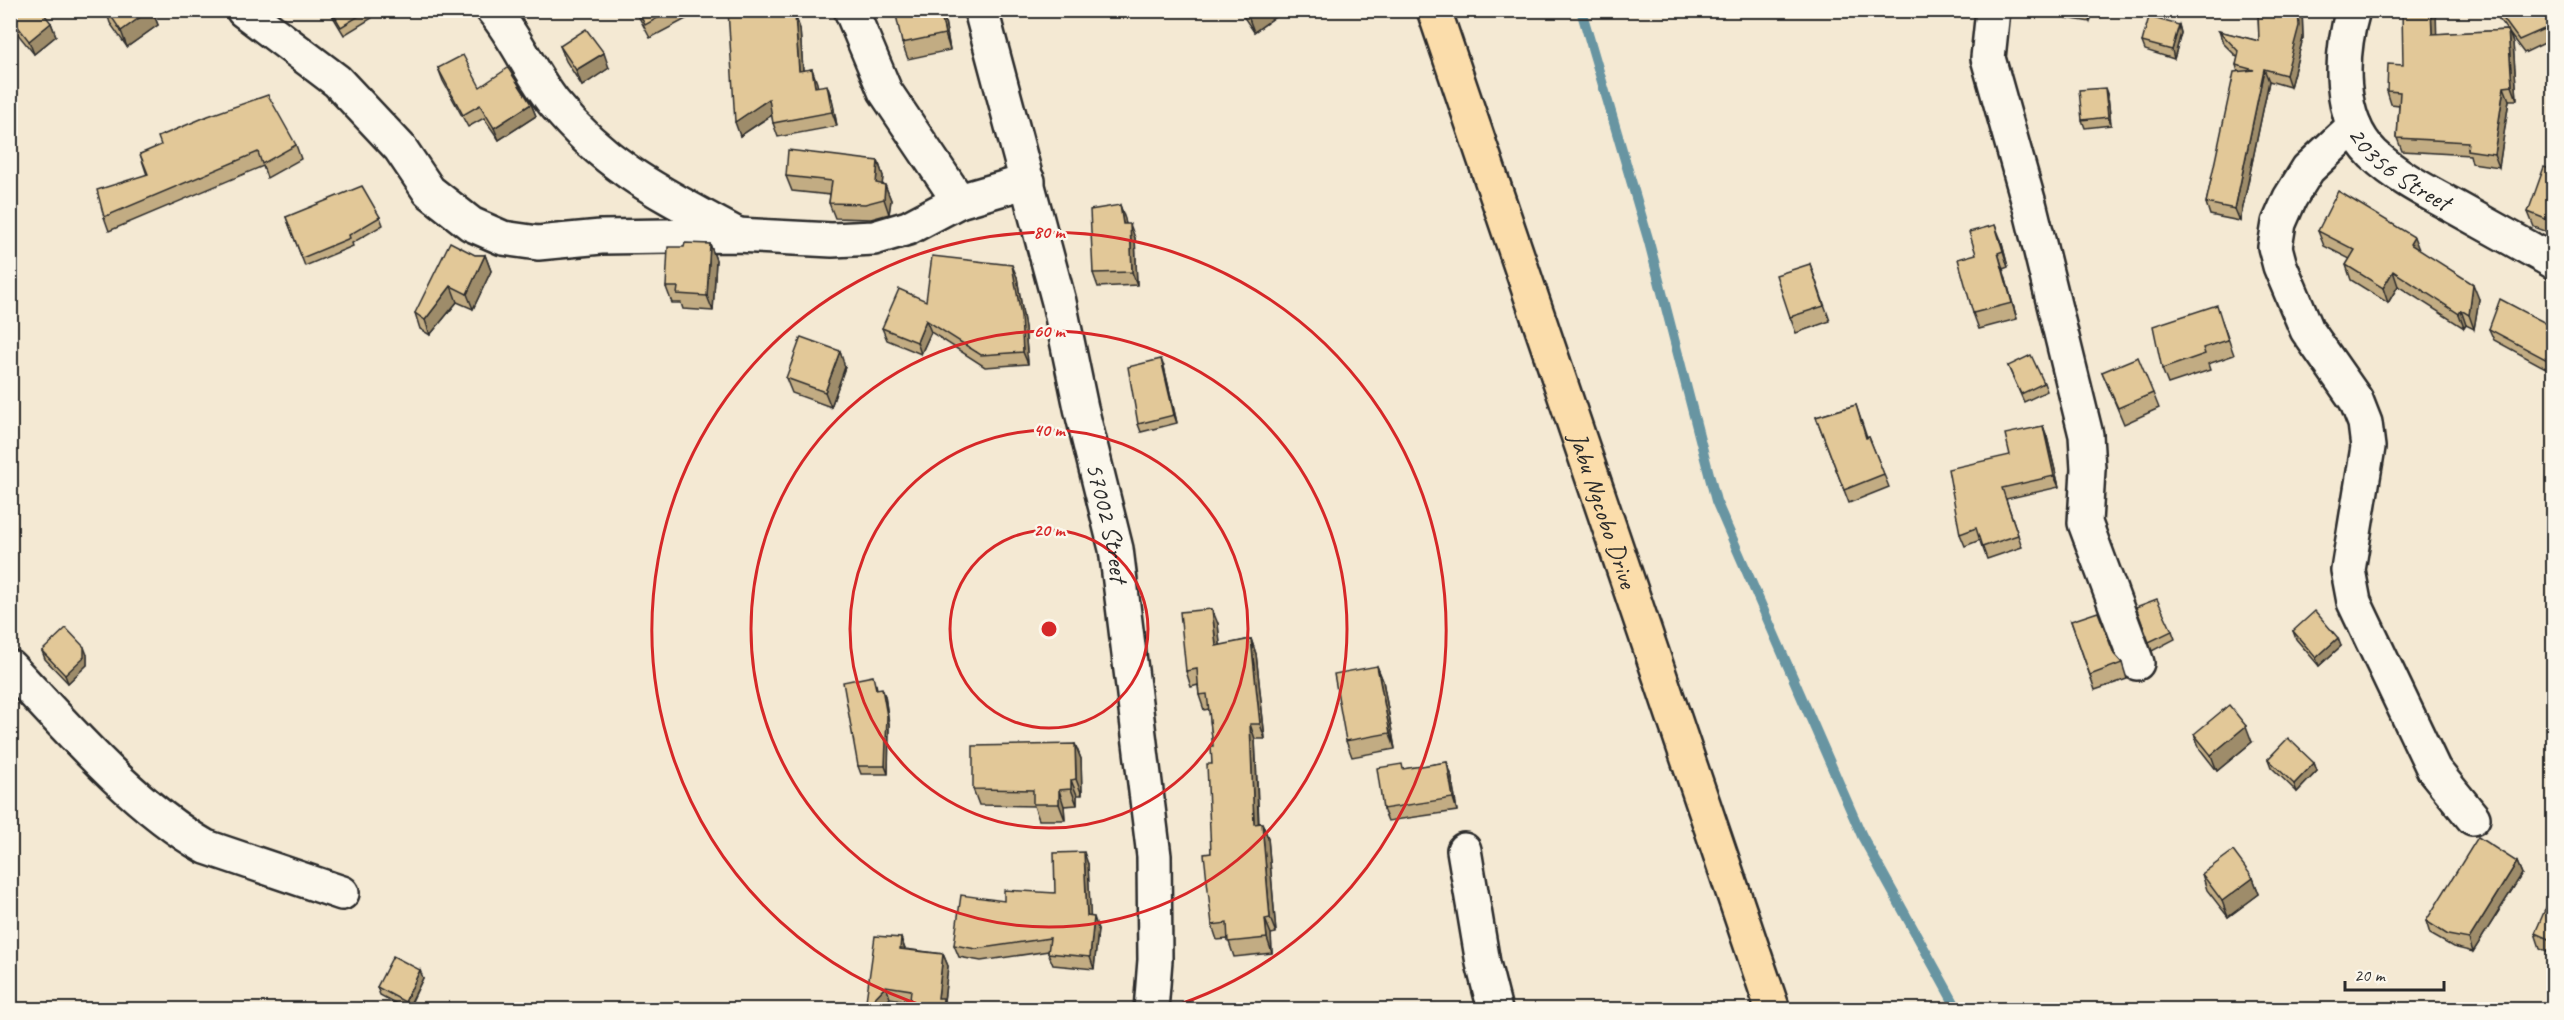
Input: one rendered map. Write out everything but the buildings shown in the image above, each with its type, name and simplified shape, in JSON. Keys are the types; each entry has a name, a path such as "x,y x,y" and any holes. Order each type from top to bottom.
{"main road":[{"name":"Jabu Ngcobo Drive","path":"1434,10 1773,1010"}],"street":[{"path":"243,10 337,81 400,148 429,191 471,224 503,238 538,243 601,237 737,235 832,240 874,238 908,228 959,201 1028,181"},
{"path":"493,10 503,22 552,101 578,132 607,159 642,184 737,235"},
{"path":"851,10 885,91 959,201"},
{"name":"57002 Street","path":"981,10 1059,302 1081,408 1116,549 1154,856 1155,960 1151,1010"},
{"path":"1993,10 1988,58 2030,207 2086,435 2088,469 2085,523 2137,663"},
{"name":"20356 Street","path":"2353,10 2345,52 2345,89 2354,126 2372,152 2406,180 2553,262"},
{"path":"2354,126 2308,169 2290,198 2279,223 2275,247 2280,266 2307,330 2356,400 2365,423 2368,447 2348,570 2354,602 2434,770 2473,818"},
{"path":"10,667 130,791 185,835 206,847 342,893"},
{"path":"1464,850 1484,963 1495,1010"}],"waterway":[{"path":"1581,10 1649,242 1716,501 1862,836 1958,1010"}]}
